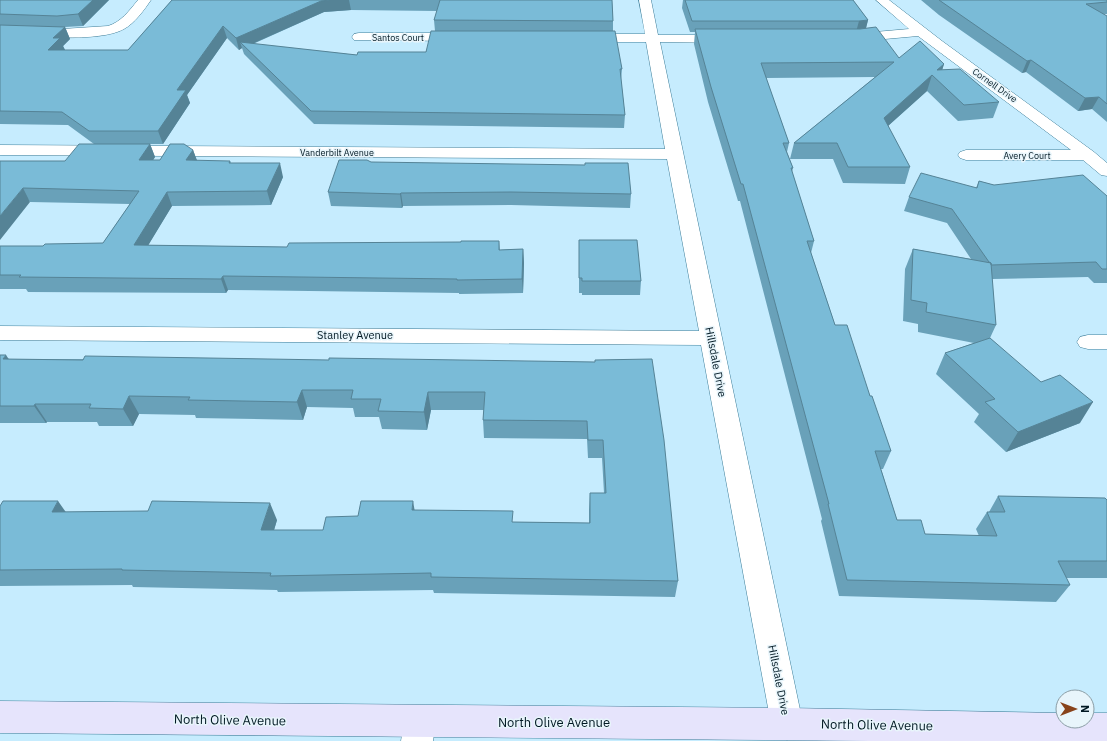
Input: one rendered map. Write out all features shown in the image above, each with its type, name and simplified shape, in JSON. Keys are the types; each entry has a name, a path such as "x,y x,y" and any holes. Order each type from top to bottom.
{"street":[{"path":"0,31 93,32 112,30 125,22 145,0"},
{"name":"Hillsdale Drive","path":"645,0 787,724"},
{"name":"Cornell Drive","path":"882,0 921,32 1050,125 1107,171"},
{"path":"841,38 921,32"},
{"name":"Santos Court","path":"359,37 470,37"},
{"path":"574,38 738,39"},
{"name":"Vanderbilt Avenue","path":"0,150 674,154"},
{"name":"Avery Court","path":"966,155 1088,155"},
{"name":"Stanley Avenue","path":"0,333 711,338"},
{"name":"North Olive Avenue","path":"0,717 418,731 787,724 1107,729"}],"building":[{"path":"0,0 93,0 78,14 57,16 0,14"},
{"path":"172,0 330,0 321,1 236,38 223,26 177,90 186,90 158,131 89,131 62,112 0,111 0,25 65,27 53,38 60,38 48,50 128,50"},
{"path":"440,0 612,0 613,21 434,20"},
{"path":"685,0 853,0 868,20 692,21"},
{"path":"939,0 1107,0 1107,2 1086,4 1107,16 1107,104 1099,97 1085,98 1031,60 1027,61"},
{"path":"876,27 899,58 920,41 944,64 937,70 960,69 999,102 964,105 932,75 884,118 910,167 848,167 837,143 794,143 894,62 761,63 789,143 783,143 793,168 791,168 814,241 807,241 835,325 847,325 870,396 872,396 891,451 875,451 897,520 921,520 925,534 997,536 987,512 1005,512 998,496 1105,498 1107,500 1107,561 1058,561 1070,585 847,580 829,504 743,184 741,184 695,29 860,29"},
{"path":"431,31 615,31 622,69 620,69 625,115 311,111 240,42 357,55 358,52 426,52"},
{"path":"79,144 150,144 139,160 160,160 170,144 184,144 193,150 186,160 230,161 229,163 280,163 267,191 167,192 134,245 287,247 289,243 499,241 499,250 523,249 522,279 457,280 223,276 221,279 19,277 21,275 0,275 0,246 43,246 45,244 103,243 139,191 23,188 0,216 0,161 65,161"},
{"path":"339,160 367,160 371,162 585,165 585,163 628,163 631,194 511,192 400,194 328,192"},
{"path":"921,173 977,188 979,181 994,185 1083,175 1107,196 1107,269 1102,269 1096,262 991,265 952,209 909,197"},
{"path":"579,240 637,240 641,281 582,281 582,278 579,278"},
{"path":"913,249 991,263 996,325 926,312 927,303 911,300"},
{"path":"990,338 1041,382 1060,375 1093,402 1018,432 985,402 995,399 945,353"},
{"path":"0,355 6,355 3,359 83,360 85,356 595,362 595,360 652,359 664,440 678,581 431,577 431,573 270,576 271,573 122,569 0,570 0,506 3,501 58,501 52,512 148,511 152,501 270,503 261,530 323,530 326,517 358,516 361,501 413,501 412,510 513,511 512,522 590,523 590,493 606,493 603,440 588,440 587,421 483,420 485,392 428,392 424,412 378,411 381,399 351,399 353,390 302,390 297,402 188,400 190,397 129,396 123,409 89,408 91,404 35,404 34,406 0,406"}]}
